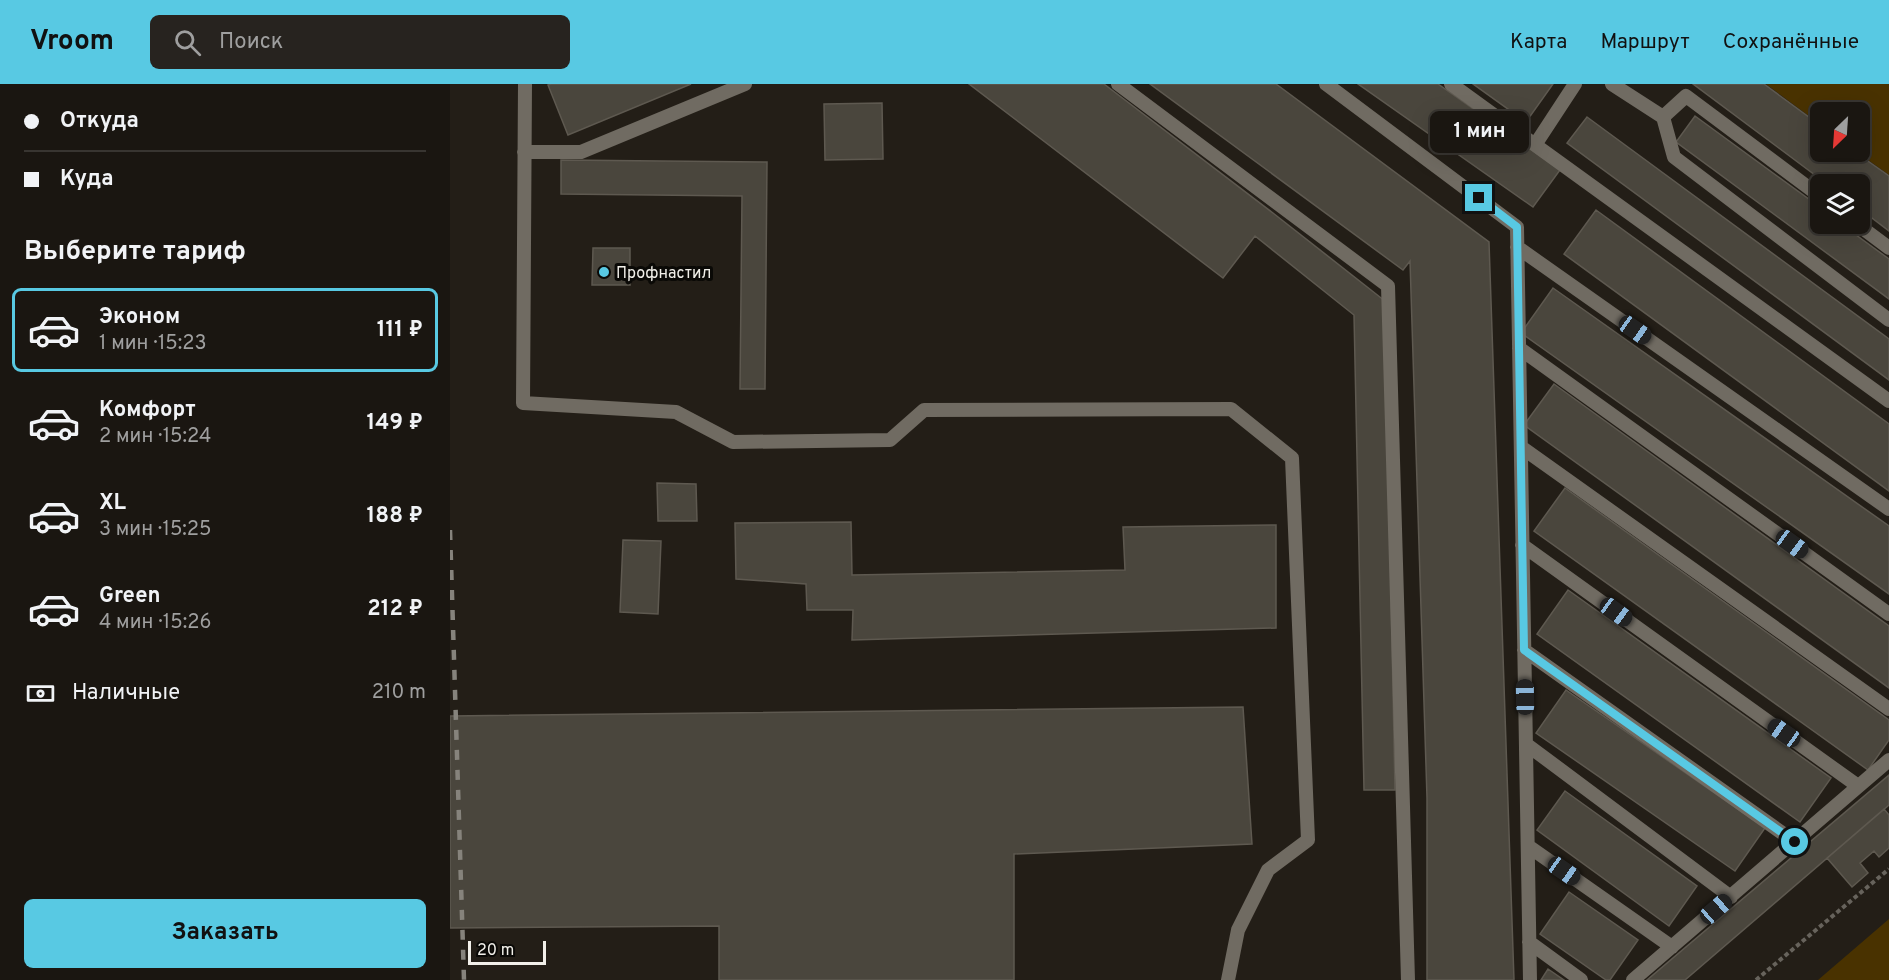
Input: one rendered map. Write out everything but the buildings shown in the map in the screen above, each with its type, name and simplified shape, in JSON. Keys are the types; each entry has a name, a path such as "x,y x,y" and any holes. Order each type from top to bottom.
{"lane":[{"path":"525,84 522,403 676,412 733,442 890,441 924,410 1230,409 1292,458 1308,840 1268,870 1238,930 1228,980"},
{"path":"524,152 581,152 745,84"},
{"path":"1118,84 1388,285 1408,980"},
{"path":"1326,84 1517,227 1530,980"},
{"path":"1451,84 1889,401"},
{"path":"1535,145 1575,84"},
{"path":"1612,84 1663,117 1674,157 1889,320"},
{"path":"1663,117 1686,96 1810,189"},
{"path":"1870,234 1889,248"},
{"path":"1517,247 1889,509"},
{"path":"1519,348 1889,614"},
{"path":"1521,447 1889,709"},
{"path":"1522,545 1858,786"},
{"path":"1524,650 1795,842"},
{"path":"1526,744 1731,897"},
{"path":"1633,980 1889,760"},
{"path":"1527,846 1672,947"},
{"path":"1529,942 1581,980"}],"path":[{"path":"1756,980 1889,869"}],"shaded area":[{"path":"1766,84 1889,84 1889,175 1870,161 1870,102 1810,102 1810,117"},
{"path":"1889,919 1889,980 1818,980"}],"railway":[{"path":"450,530 464,980"}],"place":[{"name":"Профнастил","path":"604,272"}],"route":[{"path":"1479,198 1517,227 1524,650 1795,842"}]}
